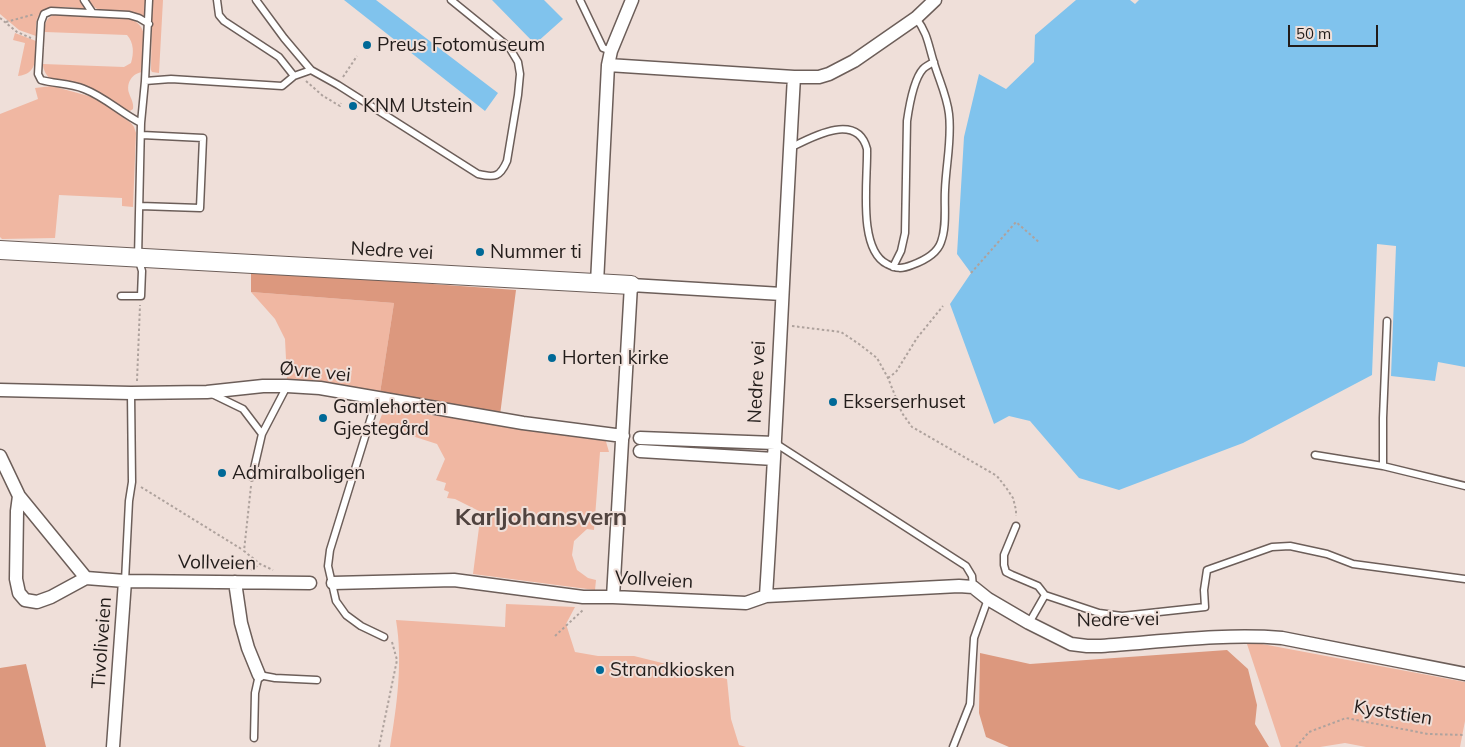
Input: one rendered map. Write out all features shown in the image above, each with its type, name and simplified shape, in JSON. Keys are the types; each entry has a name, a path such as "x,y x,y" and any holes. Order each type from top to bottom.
{"main road":[{"name":"Nedre vei","path":"0,250 631,285"}],"street":[{"path":"597,283 608,65 611,51 632,0"},
{"path":"608,65 819,77 854,61 916,18 935,0"},
{"name":"Nedre vei","path":"766,596 794,77"},
{"path":"613,597 631,285"},
{"name":"Nedre vei","path":"631,285 782,294"},
{"name":"Øvre vei","path":"0,390 134,393 207,392 263,386 320,388 523,423 623,436"},
{"path":"774,459 640,444 775,443"},
{"name":"Tivoliveien","path":"0,456 19,496 86,578"},
{"name":"Tivoliveien","path":"19,496 16,579 19,593 25,600 37,602 51,597 86,578 125,581 113,747"},
{"name":"Vollveien","path":"333,584 454,580 583,597 746,603 766,596 959,586 973,587"},
{"name":"Vollveien","path":"125,581 310,583"},
{"path":"235,582 241,623 248,648 259,675"},
{"name":"Nedre vei","path":"973,587 988,599 1029,623 1071,644 1087,646 1259,636 1282,638 1465,674"}],"lane":[{"path":"84,0 92,12"},
{"path":"120,296 140,296 142,271 138,258 141,123 149,0"},
{"path":"217,0 220,15 224,21 279,57 296,75"},
{"path":"256,0 311,70 338,84 478,174 496,176 503,170 507,161 518,95 520,74 518,62 509,46 450,0"},
{"path":"580,0 604,48 611,51"},
{"path":"141,123 102,97 81,88 41,80 38,74 39,42 41,22 44,14 51,11 130,15 148,24"},
{"path":"790,148 818,134 836,129 852,132 863,139 867,157 866,212 868,234 879,259 893,267 904,268 925,259 938,248 943,236 944,192 950,130 948,108 928,36 916,18"},
{"path":"893,267 901,252 905,233 907,121 909,109 922,70 934,62"},
{"path":"145,81 171,79 282,86 296,75 311,70"},
{"path":"140,206 200,208 203,138 142,135"},
{"path":"1383,466 1387,321"},
{"path":"252,477 262,434 287,386"},
{"path":"207,392 244,410 262,434"},
{"path":"125,581 129,501 132,482 134,393"},
{"path":"377,398 330,550 328,566 336,601 346,615 360,626 384,637"},
{"name":"Nedre vei","path":"775,443 966,566 972,576 973,587"},
{"path":"1315,455 1383,466 1465,486"},
{"path":"1016,526 1004,555 1006,572 1038,586 1045,595 1099,613 1122,616 1205,607 1204,590 1207,570 1272,547 1290,546 1327,554 1353,564 1465,579"},
{"path":"1029,623 1045,595"},
{"path":"953,747 970,704 974,638 988,599"},
{"path":"254,738 255,693 259,675 275,678 317,680"}],"path":[{"path":"5,22 44,14"},
{"path":"0,18 17,32 39,42"},
{"path":"338,84 357,56"},
{"path":"296,75 333,103 340,106 341,103"},
{"path":"971,273 1016,222 1040,243"},
{"path":"134,393 140,296"},
{"path":"888,378 896,372 917,338 943,306"},
{"path":"781,324 841,332 877,358 888,378 902,413 912,427 997,476 1012,498 1016,510 1016,526"},
{"path":"244,550 252,477"},
{"path":"132,482 244,550 260,564"},
{"path":"555,636 597,597"},
{"path":"379,747 397,660 392,640 384,637"},
{"name":"Kyststien","path":"1296,747 1309,732 1346,718 1428,734 1465,735"}],"shaded area":[{"path":"0,0 81,0 86,9 61,7 43,11 37,20 36,36 19,30 0,14"},
{"path":"88,0 145,0 145,18 130,12 99,10"},
{"path":"152,0 163,0 159,73 152,72 151,70"},
{"path":"56,14 130,19 137,23 144,34 145,50 143,72 133,76 128,86 133,109 130,111 126,110 103,95 87,88 50,79 45,72 43,64 124,67 131,63 133,56 133,48 127,35 45,32 47,20"},
{"path":"15,33 36,41 36,59 32,68 25,75 18,76 25,43 13,40"},
{"path":"52,86 96,98 134,127 136,133 133,207 122,206 122,198 59,195 55,238 2,239 0,237 0,114 38,99 35,88"},
{"path":"251,271 516,290 500,415 380,393 394,303 251,292"},
{"path":"251,292 394,303 380,393 322,382 287,379 285,339 275,319"},
{"path":"384,409 605,438 609,452 600,452 594,530 587,529 574,541 572,555 577,570 588,578 596,580 595,590 473,574 481,512 455,499 447,498 449,492 444,490 446,483 436,480 445,459 437,444 378,425"},
{"path":"506,604 575,607 566,624 575,652 598,656 634,656 727,679 731,719 739,745 746,747 390,747 397,699 399,668 396,620 505,627"},
{"path":"1246,641 1465,682 1465,721 1460,747 1366,747 1345,743 1320,747 1281,747"},
{"path":"1227,650 1248,669 1257,705 1255,724 1269,747 1009,747 986,737 979,713 980,653 1030,664"},
{"path":"26,664 46,747 0,747 0,668"}],"water":[{"path":"344,0 376,0 498,93 485,111"},
{"path":"492,0 544,0 563,19 535,44"},
{"path":"1076,0 1130,0 1135,4 1139,0 1465,0 1465,367 1438,362 1435,381 1391,376 1396,246 1377,244 1372,375 1243,443 1119,490 1079,478 1030,421 1009,416 994,424 950,304 971,273 957,254 964,137 979,74 1006,89 1034,62 1035,35"}],"place":[{"name":"Preus Fotomuseum","path":"367,45"},
{"name":"KNM Utstein","path":"353,106"},
{"name":"Nummer ti","path":"480,252"},
{"name":"Horten kirke","path":"552,358"},
{"name":"Ekserserhuset","path":"833,402"},
{"name":"Gamlehorten Gjestegård","path":"323,418"},
{"name":"Admiralboligen","path":"222,473"},
{"name":"Strandkiosken","path":"600,670"}],"district":[{"name":"Karljohansvern","path":"541,518"}]}
